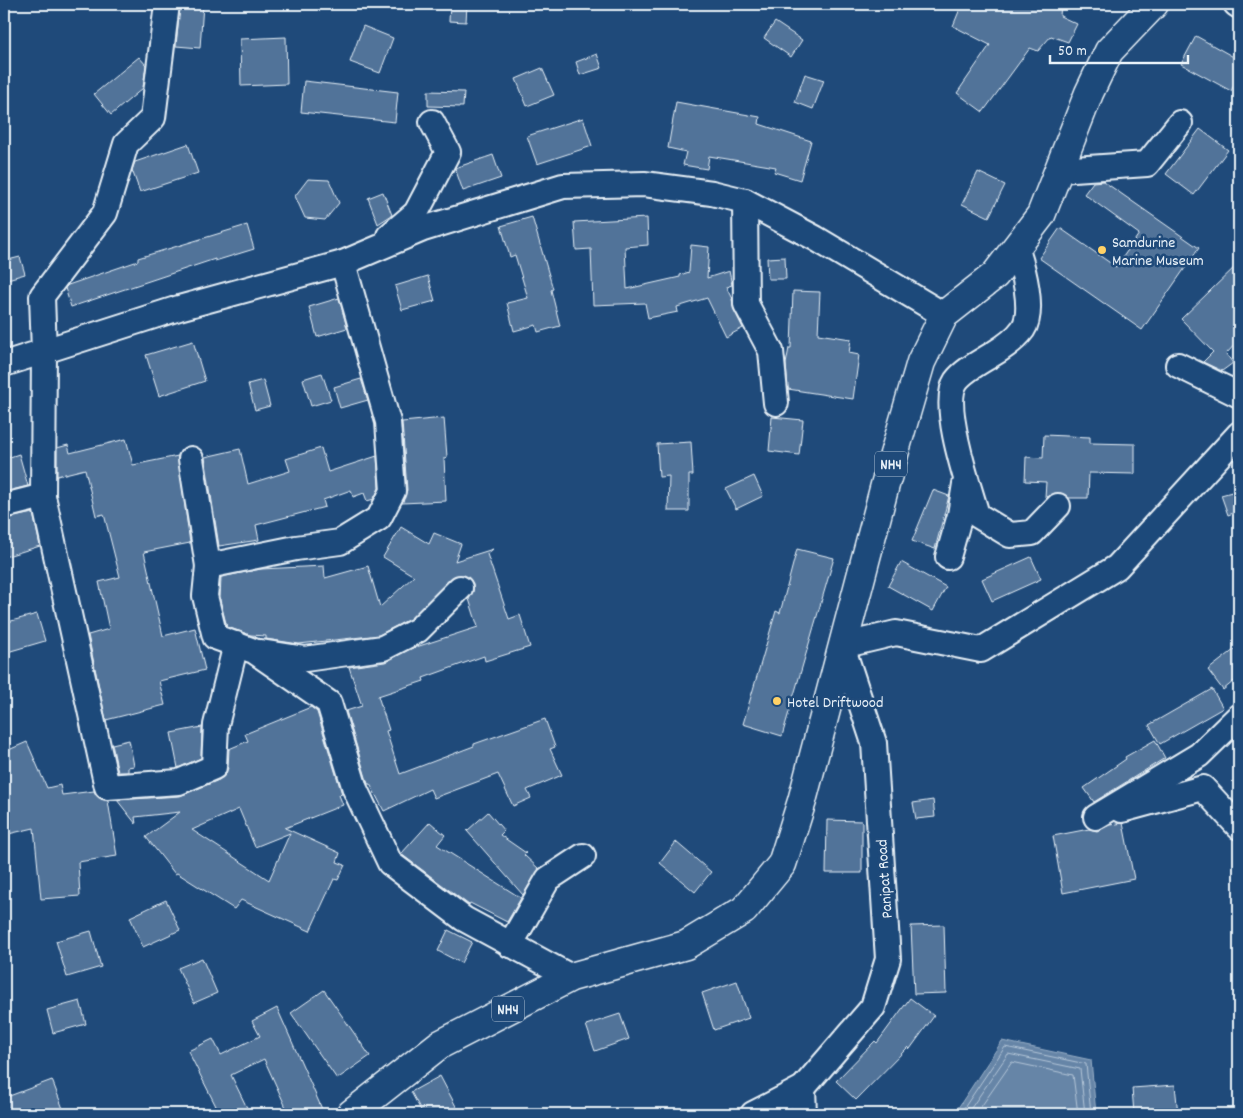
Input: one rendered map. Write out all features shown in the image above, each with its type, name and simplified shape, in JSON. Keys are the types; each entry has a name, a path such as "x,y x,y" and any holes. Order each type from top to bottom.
{"highway":[{"name":"NH4","path":"351,1114 439,1045 571,977 686,945 744,910 782,864 802,801 842,646 920,362 944,316 995,275 1041,215 1109,51 1154,4"}],"street":[{"path":"167,4 153,118 126,144 105,213 42,296 44,352 43,496 107,787 179,782 214,767 216,725 245,647"},
{"path":"368,253 416,213 448,152 432,122"},
{"path":"1059,170 1147,164 1180,123"},
{"path":"4,364 178,308 343,263 423,229 563,186 644,184 745,201 815,238 944,316"},
{"path":"745,201 746,304 771,351 776,403"},
{"path":"1016,248 1024,272 1028,302 1024,329 1004,347 978,363 956,382 950,408 966,477 978,515 1010,535 1032,533 1058,506"},
{"path":"208,566 296,548 340,542 379,518 393,491 388,422 343,263"},
{"path":"1178,365 1239,395"},
{"path":"842,646 896,633 981,650 1117,567 1239,434"},
{"path":"191,459 208,566 205,596 214,637 245,647 305,660 384,648 418,630 460,588"},
{"path":"948,557 960,516 966,477"},
{"path":"4,506 43,496"},
{"name":"Panipat Road","path":"753,1114 803,1088 873,1007 888,959 874,743 842,646"},
{"path":"245,647 328,703 355,789 390,862 464,919 571,977"},
{"path":"1239,716 1199,755 1096,817 1203,788 1239,827"},
{"path":"510,945 548,879 583,856"},
{"path":"803,1088 804,1114"}],"water":[{"path":"1002,1041 1091,1060 1096,1114 954,1114"}],"building":[{"path":"180,4 203,4 200,48 176,46"},
{"path":"450,4 467,4 466,22 449,21"},
{"path":"962,4 1061,4 1060,16 1077,24 1068,42 1051,36 1038,51 1030,48 983,112 957,93 990,45 953,26"},
{"path":"775,22 802,40 791,57 764,38"},
{"path":"363,26 393,38 380,73 350,62"},
{"path":"1196,36 1239,60 1239,76 1231,91 1181,64"},
{"path":"286,37 287,84 241,86 240,39"},
{"path":"597,54 602,68 580,75 576,62"},
{"path":"139,57 146,65 143,88 111,115 94,94"},
{"path":"542,68 554,95 527,106 516,79"},
{"path":"805,74 824,80 813,109 795,102"},
{"path":"304,81 398,92 395,122 301,112"},
{"path":"428,91 464,92 463,107 428,106"},
{"path":"676,102 760,117 759,124 811,141 800,180 774,172 776,167 709,156 707,169 683,165 686,152 668,148"},
{"path":"583,118 592,146 537,164 527,136"},
{"path":"1200,129 1228,150 1194,195 1166,174"},
{"path":"188,144 198,173 140,192 132,170 135,162"},
{"path":"493,155 501,178 463,191 455,168"},
{"path":"978,172 1005,185 989,217 962,204"},
{"path":"308,179 329,180 339,203 325,220 305,218 295,196"},
{"path":"1103,181 1199,248 1142,330 1039,258 1060,228 1116,267 1139,234 1084,194 1093,182"},
{"path":"383,192 392,215 378,224 368,198"},
{"path":"532,217 553,289 551,290 560,326 538,332 536,325 514,331 507,303 528,298 515,255 510,257 501,226"},
{"path":"647,218 648,245 625,247 627,289 680,277 680,275 689,272 691,245 709,247 707,278 729,271 732,285 726,287 743,328 726,337 707,298 677,307 678,312 648,318 645,303 593,305 591,249 576,250 574,222"},
{"path":"247,225 254,249 215,261 215,259 71,307 65,288 68,285 138,261 138,258"},
{"path":"20,257 25,274 4,280 4,261"},
{"path":"785,257 786,279 768,279 767,258"},
{"path":"1239,263 1239,340 1226,354 1233,363 1222,371 1203,362 1213,352 1181,319"},
{"path":"428,276 435,301 402,310 395,286"},
{"path":"793,291 820,292 818,334 851,339 849,353 859,355 853,399 788,389 786,364 789,348 791,348"},
{"path":"339,298 347,328 317,337 309,307"},
{"path":"193,341 205,381 159,396 146,355"},
{"path":"322,373 331,400 311,406 303,379"},
{"path":"361,379 368,400 340,408 334,387"},
{"path":"263,380 270,406 255,410 248,384"},
{"path":"772,417 803,420 799,455 769,451"},
{"path":"444,418 447,457 444,458 446,501 402,503 407,490 402,422"},
{"path":"1044,435 1090,437 1090,443 1135,444 1135,474 1089,473 1088,498 1068,498 1061,493 1045,497 1046,482 1025,481 1026,457 1043,458"},
{"path":"126,439 133,465 178,456 190,543 144,552 163,636 195,628 205,670 159,681 165,705 106,720 88,635 109,629 99,582 120,577 104,514 96,516 85,469 57,476 57,448 68,445 70,453"},
{"path":"691,442 693,475 689,475 689,511 668,511 669,476 659,477 657,444"},
{"path":"321,448 328,472 377,456 379,488 374,499 367,501 364,493 353,497 351,490 323,500 325,507 256,525 259,540 219,546 205,457 240,449 248,484 290,471 286,459"},
{"path":"19,454 28,486 4,492 4,459"},
{"path":"754,476 763,496 736,509 726,489"},
{"path":"933,490 949,496 935,549 912,541"},
{"path":"1239,490 1239,511 1228,515 1221,495"},
{"path":"33,513 40,546 4,557 4,519"},
{"path":"401,527 429,544 434,533 461,544 455,561 493,549 487,554 509,619 520,615 530,647 485,661 484,656 423,678 424,681 378,696 389,730 386,731 400,774 474,746 474,744 545,719 555,747 550,749 562,775 527,790 531,798 513,806 498,774 434,798 430,789 384,811 370,784 368,784 346,711 362,706 349,667 385,662 410,649 478,627 469,599 473,591 473,584 469,578 463,575 451,578 410,619 379,635 299,644 266,639 266,636 250,635 227,627 220,600 221,577 261,569 324,566 325,578 368,566 380,607 414,576 383,557"},
{"path":"797,549 834,558 782,736 743,724 776,611 780,613"},
{"path":"1031,557 1041,579 992,601 982,579"},
{"path":"901,562 946,587 933,611 888,586"},
{"path":"37,614 45,641 4,653 4,623"},
{"path":"1239,646 1239,677 1223,690 1208,670"},
{"path":"1212,689 1223,708 1160,744 1149,725"},
{"path":"311,707 317,712 342,794 339,795 343,805 285,828 340,853 337,862 345,865 338,880 334,879 310,931 241,900 234,909 177,873 175,874 146,837 180,812 135,817 136,824 117,800 180,796 219,780 225,775 228,768 229,749 248,741 245,734","holes":["239,809 255,847 290,833 269,880 192,830"]},
{"path":"202,727 201,758 178,768 171,733"},
{"path":"129,740 134,766 128,767 128,772 118,772 112,744"},
{"path":"1155,740 1165,758 1094,802 1084,788 1126,759 1125,757"},
{"path":"27,742 47,788 60,785 62,795 94,791 101,799 108,801 117,856 78,862 80,896 41,899 34,828 4,835 4,752"},
{"path":"933,800 935,817 916,819 913,803"},
{"path":"488,812 504,831 500,835 526,853 524,855 539,869 523,895 467,831"},
{"path":"827,820 862,821 862,873 826,873"},
{"path":"430,822 445,835 437,845 521,898 507,922 470,903 469,905 401,854"},
{"path":"1123,823 1134,879 1063,893 1053,836 1089,829 1097,831 1110,825"},
{"path":"676,842 711,872 695,892 660,863"},
{"path":"166,900 180,930 143,947 130,917"},
{"path":"944,925 946,993 914,994 911,926"},
{"path":"448,930 472,942 461,963 438,951"},
{"path":"91,931 101,967 67,977 56,941"},
{"path":"202,958 217,993 194,1003 178,968"},
{"path":"737,981 749,1018 714,1030 702,993"},
{"path":"324,990 370,1056 337,1079 291,1013"},
{"path":"910,998 934,1016 910,1049 908,1047 856,1100 836,1081 875,1041 877,1043"},
{"path":"80,1001 86,1024 53,1033 47,1010"},
{"path":"277,1008 322,1109 310,1114 289,1114 264,1059 231,1075 250,1114 220,1114 188,1051 213,1039 221,1055 260,1036 252,1021"},
{"path":"620,1014 629,1039 595,1051 586,1025"},
{"path":"440,1076 460,1114 423,1114 411,1092"},
{"path":"52,1080 65,1114 4,1114 4,1098"},
{"path":"1175,1085 1178,1114 1134,1114 1132,1088"}],"place":[{"name":"Samdurine Marine Museum","path":"1102,250"},
{"name":"Hotel Driftwood","path":"777,701"}]}
